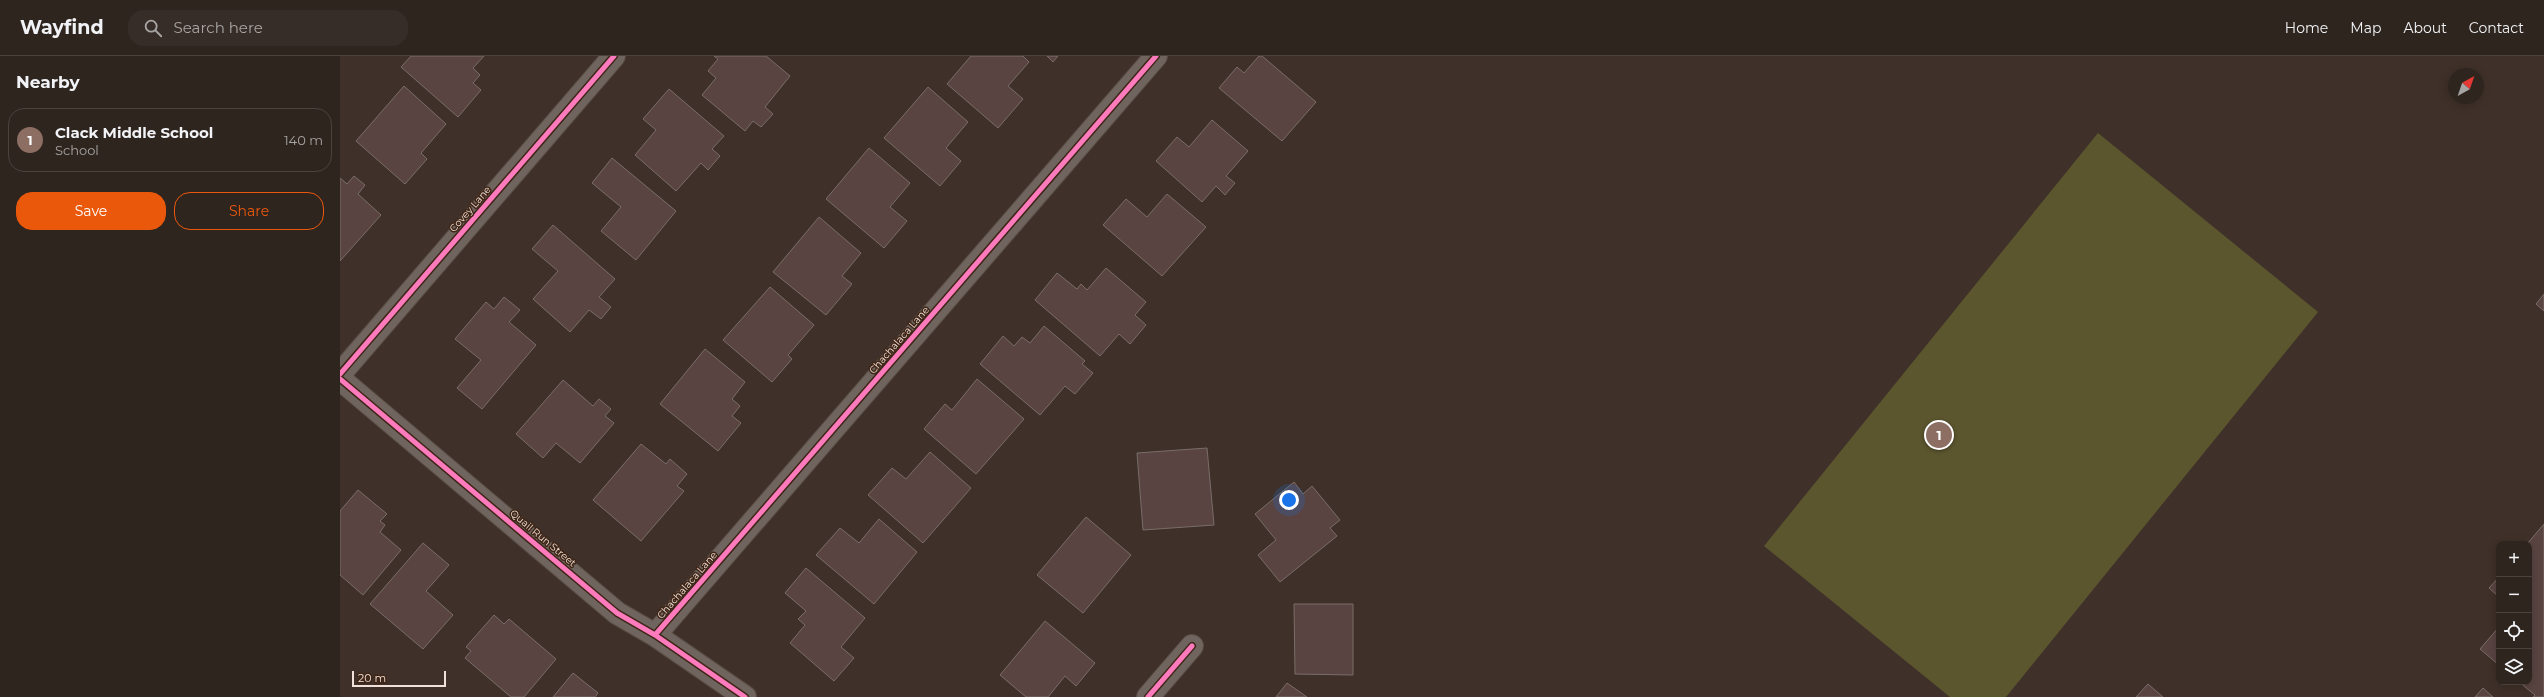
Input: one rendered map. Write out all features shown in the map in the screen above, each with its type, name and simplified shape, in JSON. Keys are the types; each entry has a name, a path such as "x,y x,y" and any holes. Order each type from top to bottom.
{"street":[{"name":"Covey Lane","path":"340,374 614,56"},
{"name":"Chachalaca Lane","path":"655,636 1156,56"},
{"name":"Quail Run Street","path":"340,379 617,613 655,636 745,697"},
{"path":"1148,697 1192,646"}],"shaded area":[{"path":"2098,133 2318,312 2006,697 1950,697 1764,546"}],"building":[{"path":"411,56 484,56 473,68 480,75 473,83 481,90 458,117 401,67"},
{"path":"714,56 766,56 790,76 765,107 773,114 761,127 753,121 745,131 702,95 716,78 708,71 718,59"},
{"path":"971,56 1023,56 1029,62 1008,86 1023,99 998,128 947,84"},
{"path":"1047,56 1058,56 1053,62"},
{"path":"1259,56 1262,56 1316,102 1282,141 1219,88 1237,67 1244,73"},
{"path":"404,86 446,124 421,153 427,159 405,184 356,141"},
{"path":"928,87 968,122 946,148 961,161 940,186 884,138"},
{"path":"669,89 724,136 712,149 720,156 708,170 701,163 676,191 635,155 656,130 643,119"},
{"path":"1212,120 1248,151 1226,176 1235,183 1225,195 1216,186 1202,202 1156,161 1177,137 1189,147"},
{"path":"869,148 910,183 890,207 907,221 884,248 826,199"},
{"path":"612,158 676,211 636,260 601,231 621,207 592,183"},
{"path":"354,176 365,185 358,194 381,215 340,261 340,178 347,184"},
{"path":"1167,194 1206,227 1162,276 1103,225 1126,199 1147,217"},
{"path":"819,217 861,253 842,276 852,284 826,315 773,272"},
{"path":"553,225 615,279 599,297 611,307 601,319 589,310 570,332 533,299 558,271 532,249"},
{"path":"1106,268 1146,302 1135,315 1146,325 1130,344 1119,334 1100,356 1035,300 1057,273 1077,289 1081,284 1087,290"},
{"path":"770,287 814,325 788,355 792,359 772,382 723,340"},
{"path":"2544,294 2544,311 2536,304"},
{"path":"504,297 520,310 509,322 536,345 482,409 457,388 481,360 455,339 486,302 494,309"},
{"path":"1044,326 1085,361 1082,364 1093,373 1075,394 1065,386 1040,415 980,364 1003,336 1014,346 1022,337 1030,343"},
{"path":"705,349 745,382 732,399 740,406 732,416 741,423 718,451 660,404"},
{"path":"977,379 1024,419 976,474 924,429 945,404 952,410"},
{"path":"563,380 593,406 599,399 611,409 605,416 614,423 580,463 556,443 543,458 516,434"},
{"path":"641,444 666,464 670,459 687,474 677,486 684,491 641,541 593,500"},
{"path":"1207,448 1214,525 1143,530 1137,453"},
{"path":"930,452 971,488 923,543 868,495 892,468 906,479"},
{"path":"1294,482 1303,494 1312,486 1340,520 1330,528 1337,536 1280,582 1258,555 1276,540 1255,514"},
{"path":"358,490 387,514 380,521 385,525 380,532 401,550 363,595 340,575 340,511"},
{"path":"1086,517 1131,555 1083,613 1037,575"},
{"path":"879,519 917,552 874,604 816,555 840,528 859,543"},
{"path":"2544,524 2544,697 2533,697 2535,695 2523,685 2532,685 2532,541 2530,541"},
{"path":"423,543 449,565 426,591 453,615 423,649 370,604"},
{"path":"806,568 865,618 841,647 854,658 834,681 790,643 805,625 798,619 806,611 785,593"},
{"path":"2496,580 2496,594 2489,588"},
{"path":"1294,604 1353,604 1353,675 1295,674"},
{"path":"494,615 504,624 509,619 556,659 524,697 511,697 465,658 471,651 466,647"},
{"path":"1045,621 1095,663 1076,686 1065,676 1048,697 1026,697 1000,675"},
{"path":"2496,630 2496,662 2480,649"},
{"path":"573,673 598,693 595,697 553,697"},
{"path":"1287,683 1307,697 1276,697"},
{"path":"2148,684 2163,697 2136,697"},
{"path":"2483,688 2493,697 2475,697"}],"cycle path":[{"path":"340,374 614,56"},
{"path":"655,635 1156,56"},
{"path":"340,379 617,613 655,635 745,697"},
{"path":"1148,697 1192,646"}],"place":[{"name":"Clack Middle School","path":"1939,435"}]}
